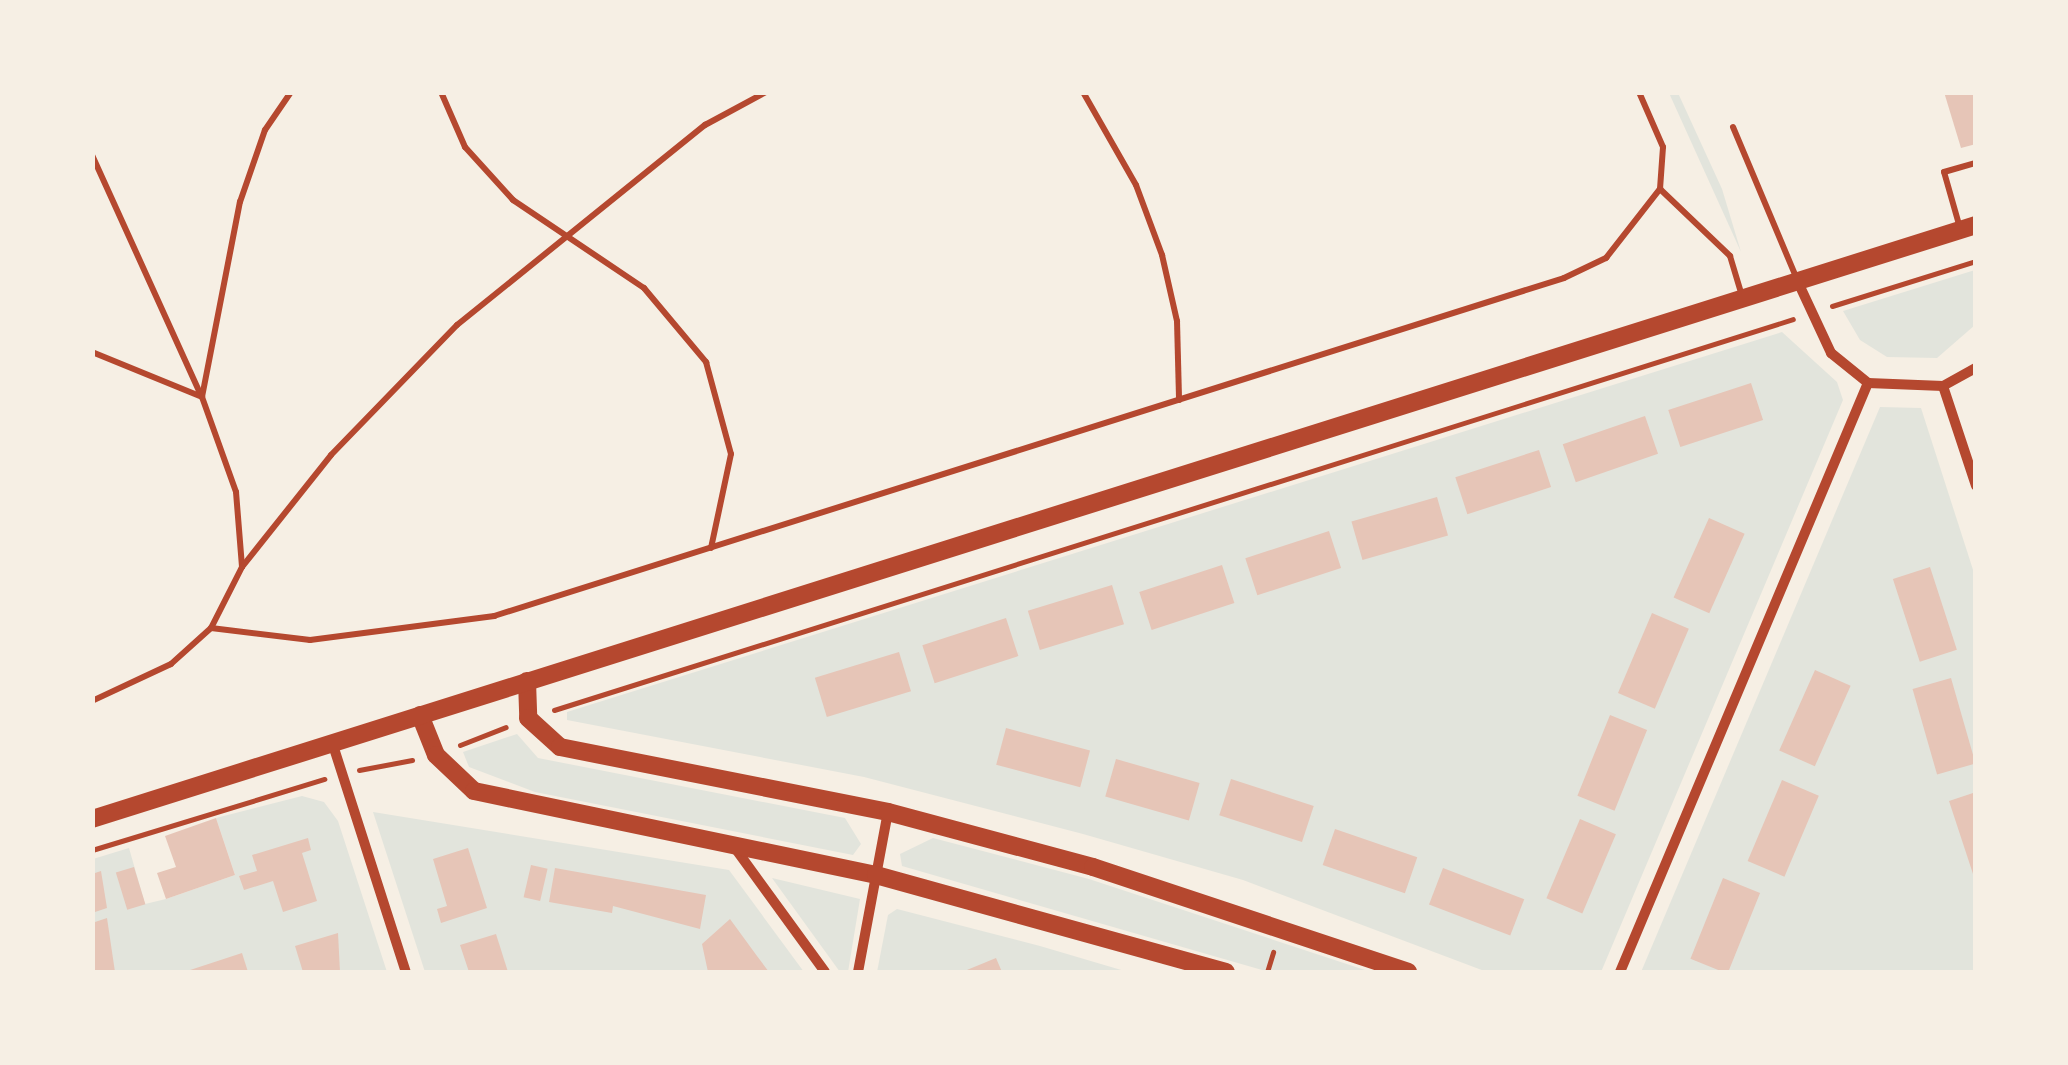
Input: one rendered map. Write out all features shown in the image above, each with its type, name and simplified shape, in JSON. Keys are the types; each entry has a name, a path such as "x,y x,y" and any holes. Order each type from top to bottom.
{"main road":[{"path":"92,820 1968,227"},
{"path":"527,681 528,718 560,747 888,812 1093,866 1408,972"},
{"path":"420,715 436,756 474,791 876,875 1226,972"}],"street":[{"path":"1797,280 1808,314 1831,353 1868,383 1943,386 1976,368"},
{"path":"1620,972 1868,383"},
{"path":"1943,386 1976,486"},
{"path":"332,742 406,972"},
{"path":"858,972 888,812"},
{"path":"731,842 825,972"}],"lane":[{"path":"202,398 240,202 265,130 290,92"},
{"path":"441,92 465,147 514,200 644,288 706,362 730,454 710,548"},
{"path":"92,702 172,664 211,628 242,567 393,387 566,237 705,125 766,92"},
{"path":"1083,92 1162,255 1178,321 1180,400"},
{"path":"211,628 310,640 387,637 494,616 1564,278 1606,258 1660,189 1663,147 1639,92"},
{"path":"1733,127 1797,280"},
{"path":"92,155 202,398 236,492 242,567"},
{"path":"1968,227 1944,172 1976,163"},
{"path":"1660,189 1730,256 1742,298"},
{"path":"92,352 202,398"}],"path":[{"path":"92,850 341,774 436,756 528,718 1976,260"}],"shaded area":[{"path":"1669,93 1678,93 1722,189 1741,252"},
{"path":"1975,270 1975,325 1937,358 1887,357 1860,340 1843,311"},
{"path":"1782,332 1837,382 1843,400 1601,972 1487,972 1243,880 1083,834 864,777 567,720 567,712"},
{"path":"1880,407 1921,408 1975,576 1975,972 1641,972"},
{"path":"517,734 538,758 845,818 861,844 853,855 535,792 469,767 463,752"},
{"path":"302,796 324,802 338,821 387,972 93,972 93,859 129,848 145,904 166,899 235,875 216,818"},
{"path":"373,812 729,870 804,972 425,972"},
{"path":"933,838 1089,879 1371,972 1269,972 902,866 900,854"},
{"path":"772,878 860,899 848,972 840,972"},
{"path":"897,909 1128,972 877,972 888,915"}],"building":[{"path":"1944,92 1976,92 1976,144 1961,148"},
{"path":"1751,383 1763,420 1680,447 1668,410"},
{"path":"1645,416 1658,454 1576,482 1563,444"},
{"path":"1539,450 1551,487 1467,514 1455,477"},
{"path":"1437,497 1448,535 1362,560 1351,522"},
{"path":"1709,518 1745,534 1709,613 1674,597"},
{"path":"1329,531 1341,568 1257,595 1245,558"},
{"path":"1222,565 1234,603 1152,630 1139,592"},
{"path":"1930,567 1957,650 1920,662 1893,579"},
{"path":"1112,585 1124,624 1040,650 1028,611"},
{"path":"1652,613 1689,629 1655,709 1618,693"},
{"path":"1006,618 1018,656 935,683 922,645"},
{"path":"899,652 911,691 827,717 815,678"},
{"path":"1815,670 1851,686 1815,766 1779,750"},
{"path":"1951,678 1976,764 1937,775 1913,689"},
{"path":"1610,715 1647,730 1614,811 1577,796"},
{"path":"1006,728 1090,751 1080,787 996,765"},
{"path":"1116,759 1200,783 1189,820 1105,796"},
{"path":"1231,779 1314,806 1302,842 1219,815"},
{"path":"1782,780 1819,796 1784,877 1748,861"},
{"path":"1976,792 1976,880 1975,880 1949,801"},
{"path":"216,818 235,875 166,899 157,873 176,867 165,836"},
{"path":"1580,819 1616,834 1582,913 1546,898"},
{"path":"1335,829 1417,857 1405,893 1323,865"},
{"path":"308,838 311,850 302,853 317,901 283,912 273,881 244,890 239,876 257,871 252,855"},
{"path":"468,848 487,908 441,923 437,909 447,906 433,859"},
{"path":"531,865 548,869 540,901 524,897"},
{"path":"134,867 145,904 127,910 116,873"},
{"path":"555,868 706,895 700,929 613,906 612,913 549,902"},
{"path":"1443,868 1524,899 1510,936 1429,904"},
{"path":"101,871 107,908 92,913 92,874"},
{"path":"1723,878 1760,893 1728,972 1690,959"},
{"path":"107,918 115,972 92,972 92,923"},
{"path":"730,919 769,972 708,972 702,944"},
{"path":"338,933 340,972 303,972 295,946"},
{"path":"496,934 508,972 469,972 460,945"},
{"path":"242,953 248,972 184,972"},
{"path":"996,958 1002,972 962,972"}]}
